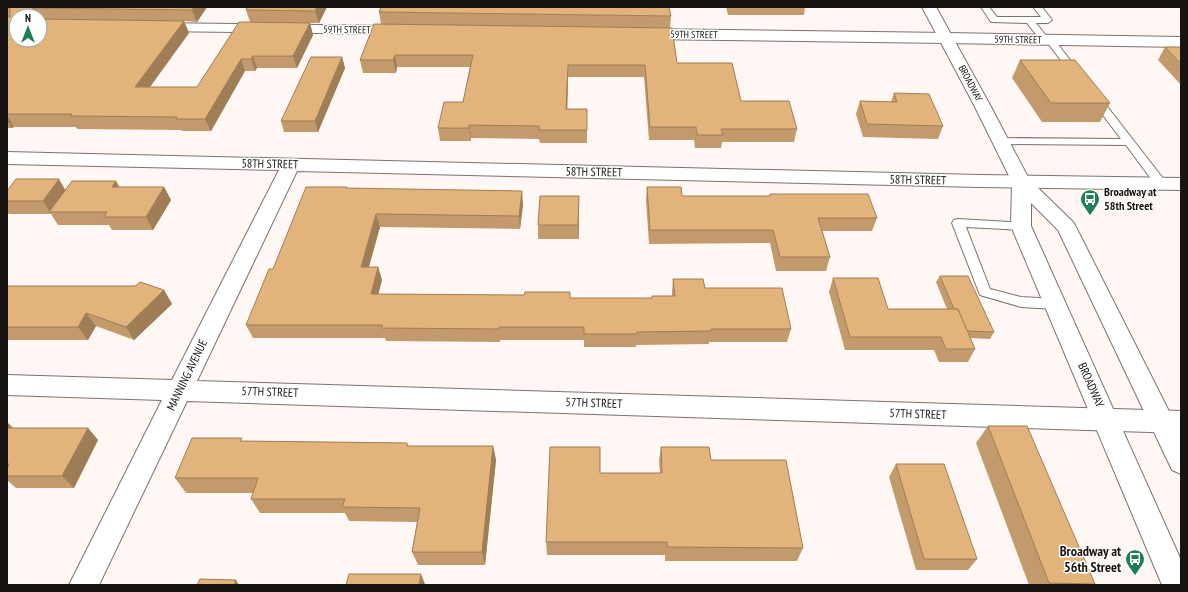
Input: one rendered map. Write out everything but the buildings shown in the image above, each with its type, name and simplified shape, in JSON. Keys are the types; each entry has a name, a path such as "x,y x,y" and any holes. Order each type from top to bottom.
{"street":[{"name":"BROADWAY","path":"929,7 947,38 1021,182 1066,226 1171,422 1181,462"},
{"name":"59TH STREET","path":"144,26 414,30"},
{"name":"59TH STREET","path":"630,34 1181,42"},
{"name":"58TH STREET","path":"7,158 1021,182 1181,184"},
{"name":"MANNING AVENUE","path":"84,585 291,164"},
{"name":"BROADWAY","path":"1021,182 1021,226 1107,420 1177,585"},
{"name":"57TH STREET","path":"7,385 180,389 1171,422"}],"lane":[{"path":"985,7 994,20 1048,20 1037,7"},
{"path":"1030,20 1085,85 1161,184"},
{"path":"1001,141 1129,142"},
{"path":"1021,226 958,223 985,292 1021,302 1056,304"}],"place":[{"name":"Broadway at 58th Street","path":"1090,216"},
{"name":"Broadway at 56th Street","path":"1135,576"}]}
